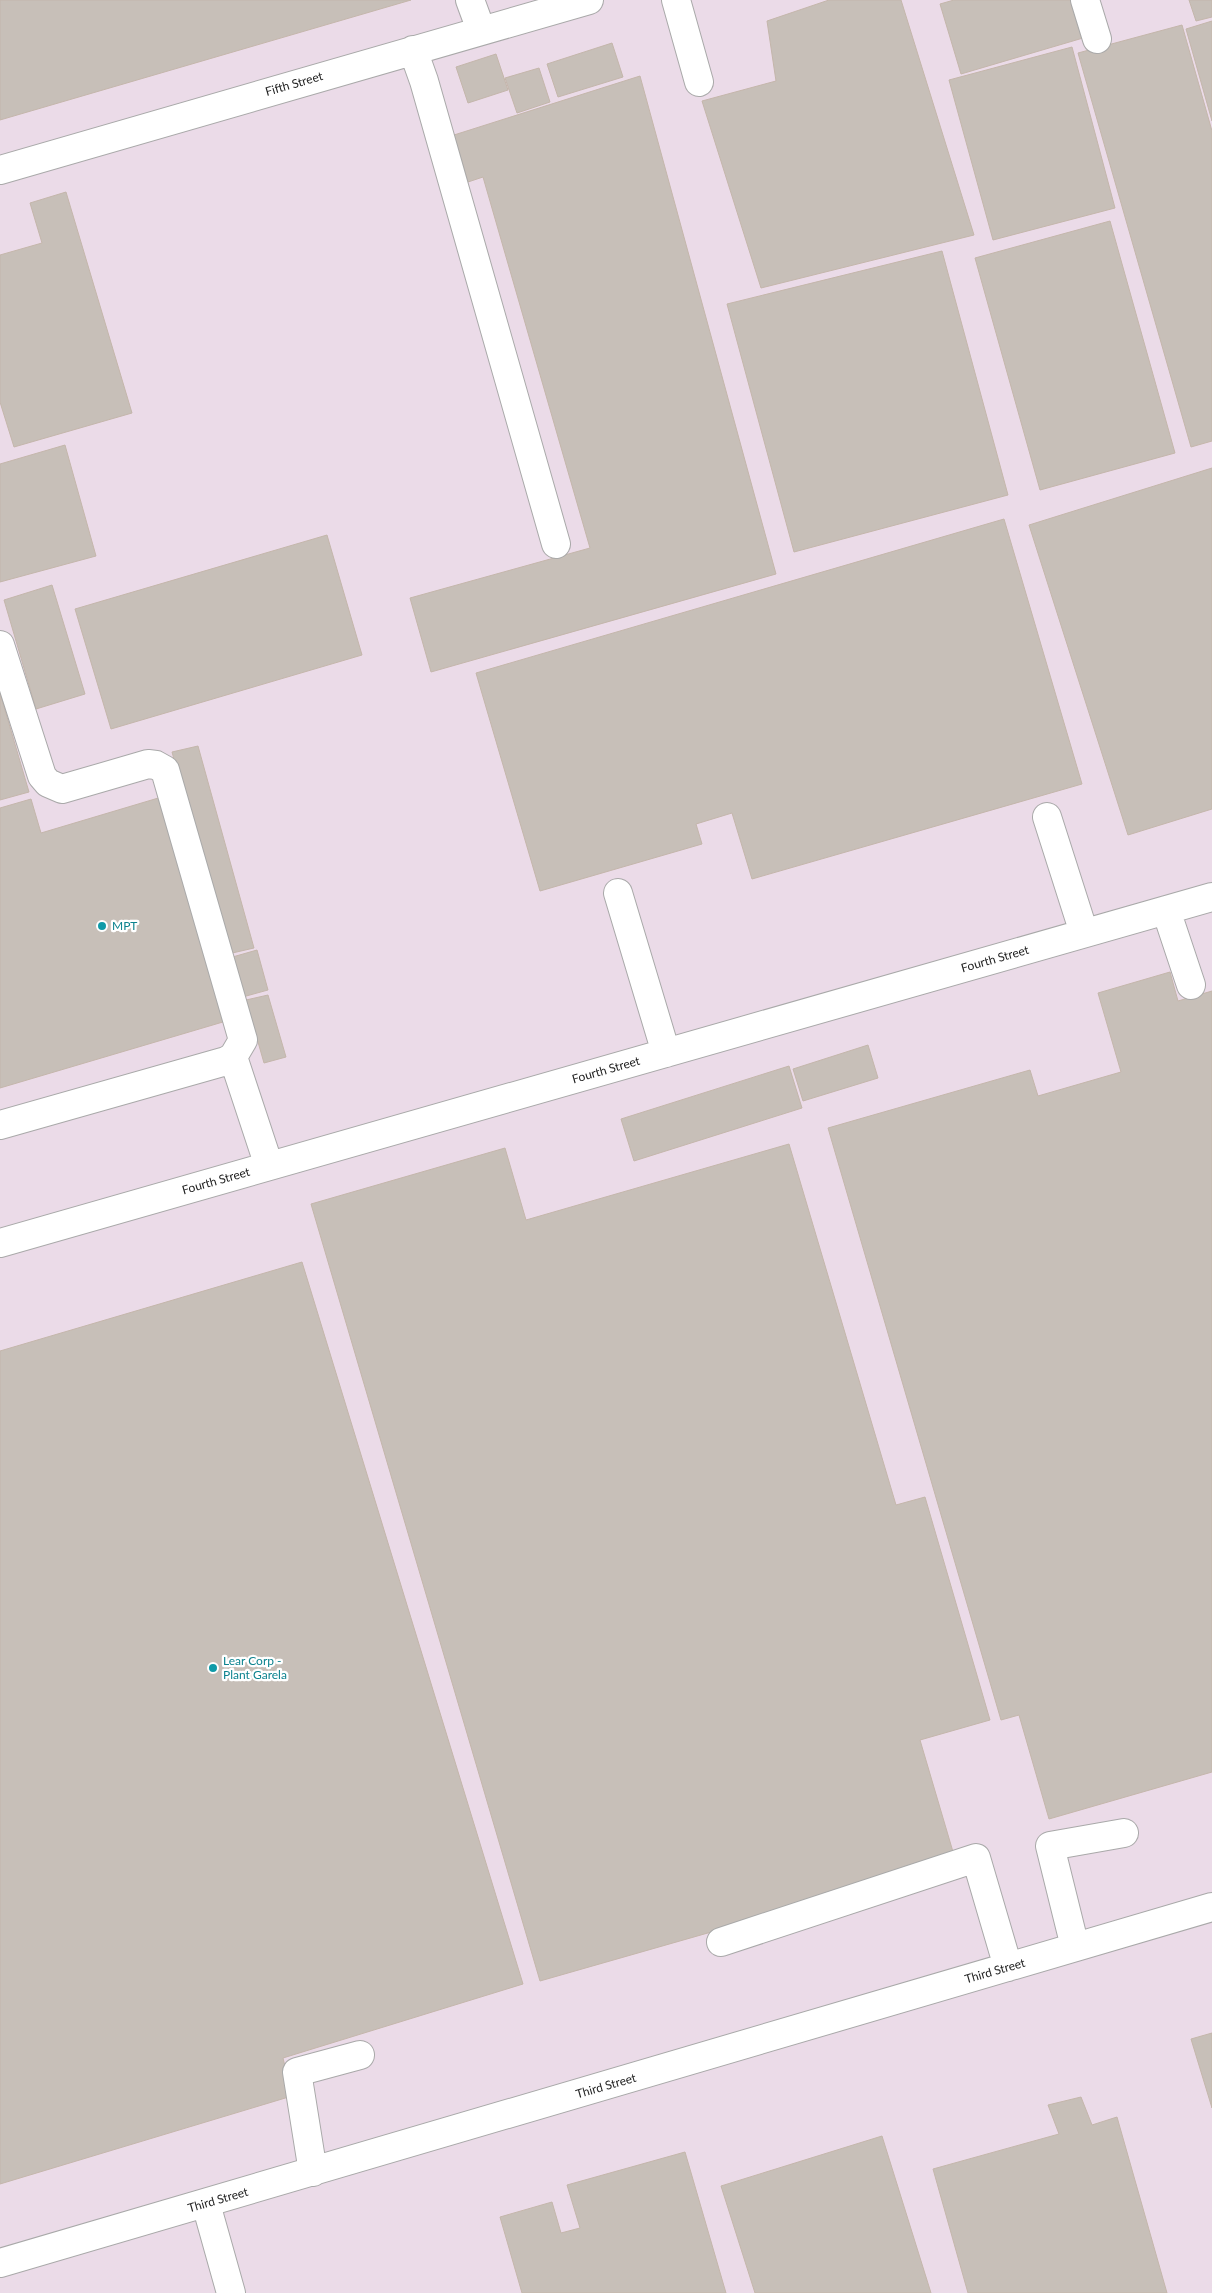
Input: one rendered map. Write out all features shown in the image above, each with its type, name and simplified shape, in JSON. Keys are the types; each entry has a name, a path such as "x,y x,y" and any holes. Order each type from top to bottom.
{"street":[{"path":"470,0 481,30"},
{"name":"Fifth Street","path":"0,170 589,0"},
{"path":"676,0 699,82"},
{"path":"1085,0 1097,39"},
{"path":"413,50 556,544"},
{"path":"0,645 42,776 48,783 62,789 148,764 156,765 165,770 242,1040 233,1057 226,1061 0,1124"},
{"path":"1047,817 1084,933"},
{"path":"618,893 666,1053"},
{"name":"Fourth Street","path":"0,1243 1212,897"},
{"path":"1166,910 1191,985"},
{"path":"233,1057 269,1166"},
{"path":"1076,1947 1050,1846 1124,1833"},
{"path":"721,1942 976,1858 1008,1967"},
{"name":"Third Street","path":"0,2263 1212,1907"},
{"path":"313,2172 297,2072 360,2055"},
{"path":"206,2204 231,2293"}],"shaded area":[{"path":"0,0 1212,0 1212,2293 0,2293"}],"building":[{"path":"0,0 411,0 0,120"},
{"path":"829,0 901,0 974,235 761,288 702,101 776,81 767,21"},
{"path":"954,0 1071,0 1083,38 961,74 940,4"},
{"path":"1189,0 1212,0 1212,17 1196,21"},
{"path":"1212,21 1212,121 1186,29"},
{"path":"1182,25 1212,131 1212,441 1191,447 1078,53"},
{"path":"612,43 623,77 558,97 547,64"},
{"path":"1072,47 1115,208 993,240 949,80"},
{"path":"496,54 508,90 468,103 456,67"},
{"path":"539,68 550,102 517,113 505,78"},
{"path":"640,76 776,574 431,672 410,598 590,548 483,177 468,182 454,135"},
{"path":"66,192 132,413 14,447 0,402 0,255 42,243 30,203"},
{"path":"1110,221 1175,453 1040,490 975,258"},
{"path":"942,251 1008,495 794,552 727,304"},
{"path":"65,445 96,556 0,582 0,464"},
{"path":"1212,468 1212,809 1128,835 1029,525"},
{"path":"1004,519 1082,784 752,879 732,813 696,824 702,844 540,891 476,673"},
{"path":"327,535 362,655 111,729 75,609"},
{"path":"52,585 85,694 36,709 4,600"},
{"path":"0,693 29,792 0,800"},
{"path":"198,746 254,948 228,954 172,752"},
{"name":"MPT","path":"165,796 233,1019 0,1088 0,808 31,799 41,833"},
{"path":"257,950 268,990 239,998 229,958"},
{"path":"1170,972 1178,1001 1212,991 1212,1772 1049,1819 1019,1715 1001,1720 828,1128 1030,1070 1038,1096 1121,1072 1098,993"},
{"path":"268,995 286,1057 264,1063 246,1000"},
{"path":"868,1045 878,1078 803,1101 793,1069"},
{"path":"789,1066 802,1108 634,1161 621,1119"},
{"path":"789,1144 896,1505 925,1497 990,1720 920,1740 956,1862 540,1981 311,1204 505,1148 526,1220"},
{"name":"Lear Corp - Plant Garela","path":"302,1262 523,1984 283,2058 292,2096 0,2184 0,1351"},
{"path":"1212,2033 1212,2108 1191,2039"},
{"path":"1081,2097 1092,2125 1117,2117 1167,2293 968,2293 933,2169 1059,2134 1048,2105"},
{"path":"882,2136 931,2293 755,2293 721,2186"},
{"path":"685,2152 726,2293 522,2293 500,2217 552,2202 561,2233 580,2228 567,2185"}],"place":[{"name":"MPT","path":"102,926"},
{"name":"Lear Corp - Plant Garela","path":"213,1668"}]}
